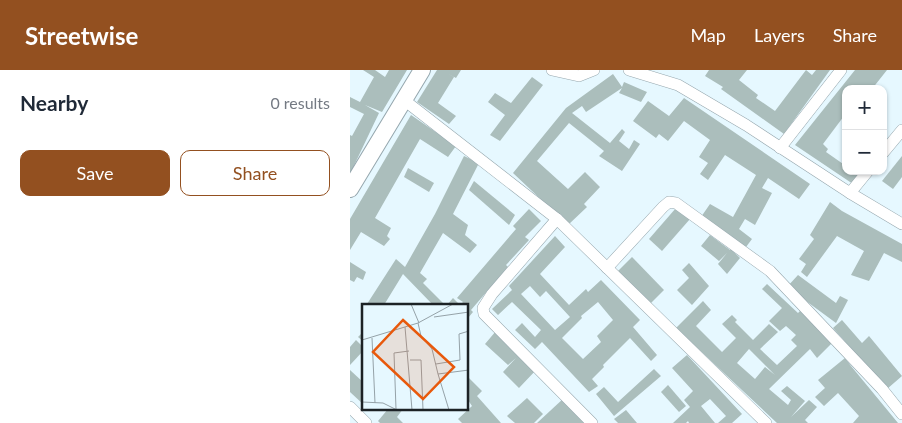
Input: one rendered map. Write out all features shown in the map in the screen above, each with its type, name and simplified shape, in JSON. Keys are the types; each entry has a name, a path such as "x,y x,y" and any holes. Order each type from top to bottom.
{"street":[{"path":"350,189 422,70"},
{"path":"552,70 579,76 594,70"},
{"path":"629,70 678,85 746,125 850,193 902,224"},
{"path":"780,148 841,70"},
{"path":"404,100 557,219 766,423"},
{"path":"887,148 902,130"},
{"path":"850,193 865,175"},
{"path":"607,268 663,207 669,202 676,203 770,271 882,389 902,414"},
{"path":"557,219 492,294 483,308 484,314 592,423"},
{"path":"350,407 366,423"}],"building":[{"path":"363,70 375,70 385,77 389,70 407,70 382,112 365,105 379,113 350,174 350,135 352,136 364,114 350,107 350,97 360,102 374,77"},
{"path":"437,70 461,70 456,78 447,73 454,77 438,103 456,116 449,124 417,102"},
{"path":"709,70 747,70 739,80 758,95 756,98 775,111 806,70 812,75 816,70 830,70 784,134 721,89 723,87 705,76"},
{"path":"855,70 887,70 875,85 843,85"},
{"path":"613,74 622,87 624,82 647,92 641,102 619,93 622,88 586,112 582,106 572,113 610,143 622,129 625,132 619,141 629,149 634,140 640,144 622,171 599,156 604,151 569,123 537,161 568,189 585,172 600,187 584,204 587,207 568,225 513,173 566,108"},
{"path":"532,77 543,85 500,141 490,135 505,115 488,102 495,93 511,103"},
{"path":"842,86 842,119 823,144 828,149 826,152 842,163 842,175 860,175 853,184 795,145"},
{"path":"684,98 810,184 799,199 768,178 762,188 772,193 755,225 745,219 739,229 752,239 746,247 701,217 710,204 733,217 756,175 725,155 708,180 700,174 708,163 699,157 710,140 684,121 668,141 659,134 656,138 633,121 648,101 669,116"},
{"path":"411,115 456,146 448,157 420,139 375,218 391,228 387,236 390,239 384,246 361,232 350,250 350,219"},
{"path":"464,156 479,163 453,214 468,225 465,235 477,245 470,253 443,233 420,273 427,279 423,283 444,304 432,304 403,274 385,304 367,304 396,259 405,267 435,214"},
{"path":"902,156 902,177 893,189 882,181"},
{"path":"408,168 434,183 429,192 404,177"},
{"path":"474,181 515,215 509,225 469,190"},
{"path":"830,202 842,211 902,244 902,262 884,253 869,281 851,275 864,251 837,236 807,277 801,272 806,264 799,259 814,239 810,235"},
{"path":"676,208 690,219 662,251 649,239"},
{"path":"529,209 541,221 525,237 529,240 506,265 508,267 471,310 473,312 469,317 469,304 461,304 463,302 457,298 516,229 513,226"},
{"path":"710,235 731,249 740,258 727,274 718,264 727,253 719,261 701,246"},
{"path":"555,236 565,247 540,274 569,305 586,289 588,292 601,280 640,320 633,327 657,355 651,361 630,338 592,379 598,386 589,392 542,342 535,349 515,330 522,323 535,337 541,330 512,302 498,315 492,309 512,290 509,286","holes":["530,286 540,297 546,291 570,317 555,330 521,294","598,302 613,320 597,336 601,342 583,359 562,338 582,318 581,316"]},
{"path":"632,257 664,290 650,304 618,271"},
{"path":"350,262 366,272 363,280 357,277 354,282 350,280"},
{"path":"689,263 709,286 692,305 677,290 689,278 682,270"},
{"path":"798,275 836,303 840,296 848,300 836,323 787,287"},
{"path":"767,284 798,313 800,311 832,343 817,358 810,349 769,389 788,405 791,400 781,391 787,386 805,401 791,417 809,400 817,407 805,420 808,423 777,423 676,328 703,301 711,310 696,326 722,352 736,338 722,324 732,315 737,320 735,322 753,340 769,324 778,332 760,349 777,365 797,346 791,340 796,335 786,326 780,331 769,321 782,308 762,289","holes":["749,349 775,375 765,367 755,379 737,363"]},
{"path":"453,298 459,304 448,304"},
{"path":"842,320 862,343 869,336 902,376 887,389 833,328"},
{"path":"496,331 537,369 519,388 503,372 516,358 508,365 485,344"},
{"path":"356,340 362,346 362,352 350,365 350,347"},
{"path":"687,355 742,414 732,423 718,423 726,416 710,399 701,406 715,423 689,423 688,421 686,423 673,423 690,407 684,400 693,391 672,368"},
{"path":"845,358 898,423 853,423 859,416 838,393 824,406 815,397 825,388 818,380"},
{"path":"654,369 661,376 614,416 596,394 604,387 618,402"},
{"path":"350,370 362,381 362,403 350,392"},
{"path":"469,378 482,391 477,396 501,423 462,423 458,419 472,406 469,402"},
{"path":"668,385 686,406 679,412 661,392"},
{"path":"527,398 543,414 534,423 515,423 507,416"},
{"path":"564,398 587,423 537,423"},
{"path":"387,410 402,410 397,417 403,423 380,423 378,421"},
{"path":"626,410 637,423 618,423 614,419"}]}
